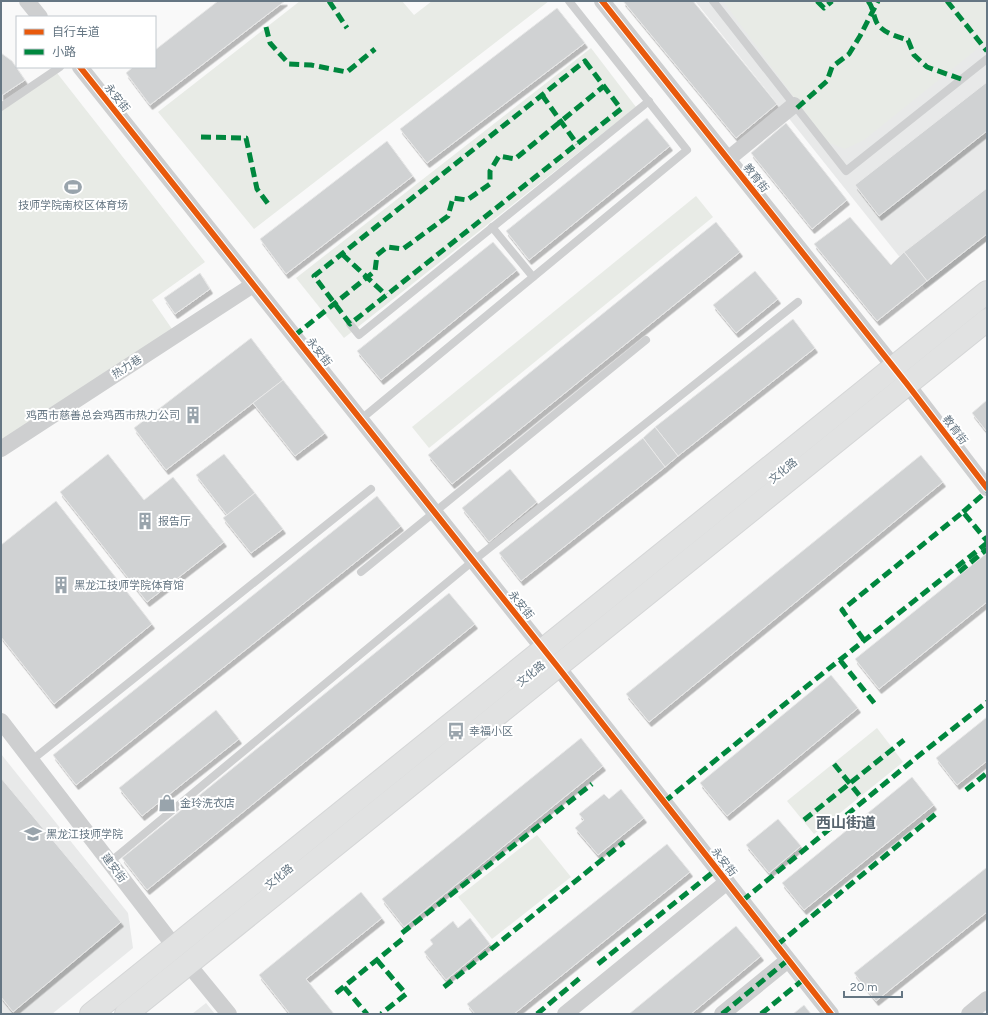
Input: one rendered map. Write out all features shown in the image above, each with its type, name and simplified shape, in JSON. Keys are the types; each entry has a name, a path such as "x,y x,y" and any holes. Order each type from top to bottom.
{"main road":[{"name":"文化路","path":"91,1014 987,292"},
{"name":"文化路","path":"126,1014 987,320"}],"street":[{"path":"27,1 39,16"},
{"name":"教育街","path":"602,1 894,367"},
{"name":"永安街","path":"81,68 557,666 831,1014"},
{"path":"728,159 794,105"},
{"name":"热力巷","path":"1,449 253,284"},
{"name":"教育街","path":"907,384 987,488"},
{"name":"建安街","path":"1,721 188,964 229,1014"},
{"path":"565,1014 727,882"},
{"path":"722,1014 788,960"},
{"path":"969,1014 987,999"}],"lane":[{"path":"360,420 687,150 569,1"},
{"path":"713,1 846,171 987,59"},
{"path":"1,107 59,68"},
{"path":"350,324 359,335 648,101"},
{"path":"492,227 533,277"},
{"path":"110,862 473,561 798,302"},
{"path":"361,572 646,340"},
{"path":"32,760 371,489"}],"shaded area":[{"path":"300,1 402,1 414,15 432,1 549,1 254,229 158,112"},
{"path":"695,1 987,1 987,241 926,290"},
{"path":"723,1 987,1 987,41 864,140 845,149 827,142"},
{"path":"591,48 636,107 344,338 296,278"},
{"name":"技师学院南校区体育场","path":"57,73 205,262 152,300 172,329 1,442 1,111"},
{"path":"696,196 713,217 429,448 412,427"},
{"path":"877,728 903,762 814,834 787,801"},
{"name":"黑龙江技师学院","path":"1,754 128,913 133,948 52,1014 1,1014"},
{"path":"537,835 571,877 492,939 458,897"},
{"path":"206,1003 215,1014 192,1014"}],"building":[{"path":"218,1 285,1 150,105 126,73 132,68 156,68 156,49"},
{"path":"623,1 693,1 777,104 736,138"},
{"path":"557,8 585,43 427,163 400,129"},
{"path":"1,53 12,61 25,80 1,96"},
{"path":"987,82 987,131 879,216 855,185"},
{"path":"647,118 670,146 529,260 506,231"},
{"path":"786,123 847,200 812,229 751,153"},
{"path":"387,141 413,176 286,274 260,239"},
{"path":"987,188 987,234 927,281 904,252"},
{"path":"850,217 891,265 904,252 927,281 877,321 814,244"},
{"path":"716,222 740,252 452,484 428,455"},
{"path":"493,242 517,270 381,380 357,351"},
{"path":"755,271 778,299 736,333 713,305"},
{"path":"200,273 210,289 175,314 164,298"},
{"path":"793,319 815,348 678,456 655,427"},
{"name":"鸡西市慈善总会鸡西市热力公司","path":"251,338 283,380 166,470 134,428"},
{"path":"283,380 325,433 295,456 253,403"},
{"path":"987,400 987,432 972,413"},
{"path":"655,427 678,456 665,467 643,438"},
{"path":"643,438 665,467 521,581 499,553"},
{"name":"报告厅","path":"108,454 144,500 173,477 224,542 147,602 60,492"},
{"path":"224,454 255,493 227,515 196,475"},
{"path":"921,455 943,482 649,722 626,694"},
{"path":"510,469 537,502 489,542 462,508"},
{"path":"255,493 283,529 251,553 223,518"},
{"path":"377,496 401,526 76,785 53,755"},
{"name":"黑龙江技师学院体育馆","path":"56,501 152,624 54,704 1,637 1,545"},
{"path":"987,553 987,602 879,689 855,659"},
{"path":"449,593 475,624 147,890 122,858"},
{"path":"831,675 858,708 727,816 700,783"},
{"path":"216,710 239,739 142,816 119,788"},
{"path":"987,717 987,761 957,785 936,758"},
{"path":"581,738 603,766 404,927 382,899"},
{"path":"912,777 934,805 804,910 782,883"},
{"name":"黑龙江技师学院","path":"1,778 121,922 13,1012 1,997"},
{"path":"621,789 644,818 598,855 575,828 584,820 579,814 604,794 609,799"},
{"path":"778,819 801,846 769,873 746,845"},
{"path":"667,844 690,872 514,1014 475,1014 467,1004"},
{"path":"986,868 987,912 876,1001 854,973"},
{"path":"361,892 382,918 306,979 334,1014 290,1014 259,975"},
{"path":"470,918 490,944 446,980 424,952 433,944 430,940 453,921 458,928"},
{"path":"736,926 761,956 691,1014 629,1014"},
{"path":"804,1005 811,1014 793,1014"}],"marked path":[{"path":"329,1 347,28"},
{"path":"817,1 824,8 832,1"},
{"path":"868,1 878,25 890,34 908,40 914,55 927,67 961,79"},
{"path":"797,108 827,81 832,67 849,54 878,1"},
{"path":"947,1 987,51"},
{"path":"266,27 270,43 289,64 311,65 347,72 375,49"},
{"path":"585,61 621,109 350,324 314,276 585,61"},
{"path":"294,336 375,271 377,255 387,247 403,249 448,216 453,198 467,200 490,184 490,171 499,156 515,159 604,86"},
{"path":"542,95 577,144"},
{"path":"201,137 246,138 257,189 269,205"},
{"path":"342,254 386,295"},
{"path":"963,512 987,491"},
{"path":"864,640 842,610 963,512 987,541"},
{"path":"664,802 987,543"},
{"path":"959,572 987,549"},
{"path":"840,660 875,704"},
{"path":"742,901 917,757 987,702"},
{"path":"804,820 904,740"},
{"path":"834,764 864,801"},
{"path":"966,790 987,773"},
{"path":"402,933 592,784"},
{"path":"777,945 937,813"},
{"path":"444,987 624,842"},
{"path":"598,964 717,869"},
{"path":"336,993 405,937"},
{"path":"377,960 406,994 381,1014"},
{"path":"722,1014 788,960"},
{"path":"537,1014 580,978"},
{"path":"761,1014 804,979"},
{"path":"344,987 367,1014"}],"cycle path":[{"path":"602,1 907,384 987,488"},
{"path":"81,68 557,666 831,1014"}],"place":[{"name":"技师学院南校区体育场","path":"73,187"},
{"name":"鸡西市慈善总会鸡西市热力公司","path":"193,415"},
{"name":"报告厅","path":"145,521"},
{"name":"黑龙江技师学院体育馆","path":"61,585"},
{"name":"幸福小区","path":"456,731"},
{"name":"金玲洗衣店","path":"167,803"},
{"name":"黑龙江技师学院","path":"33,834"}],"district":[{"name":"西山街道","path":"846,823"}]}
